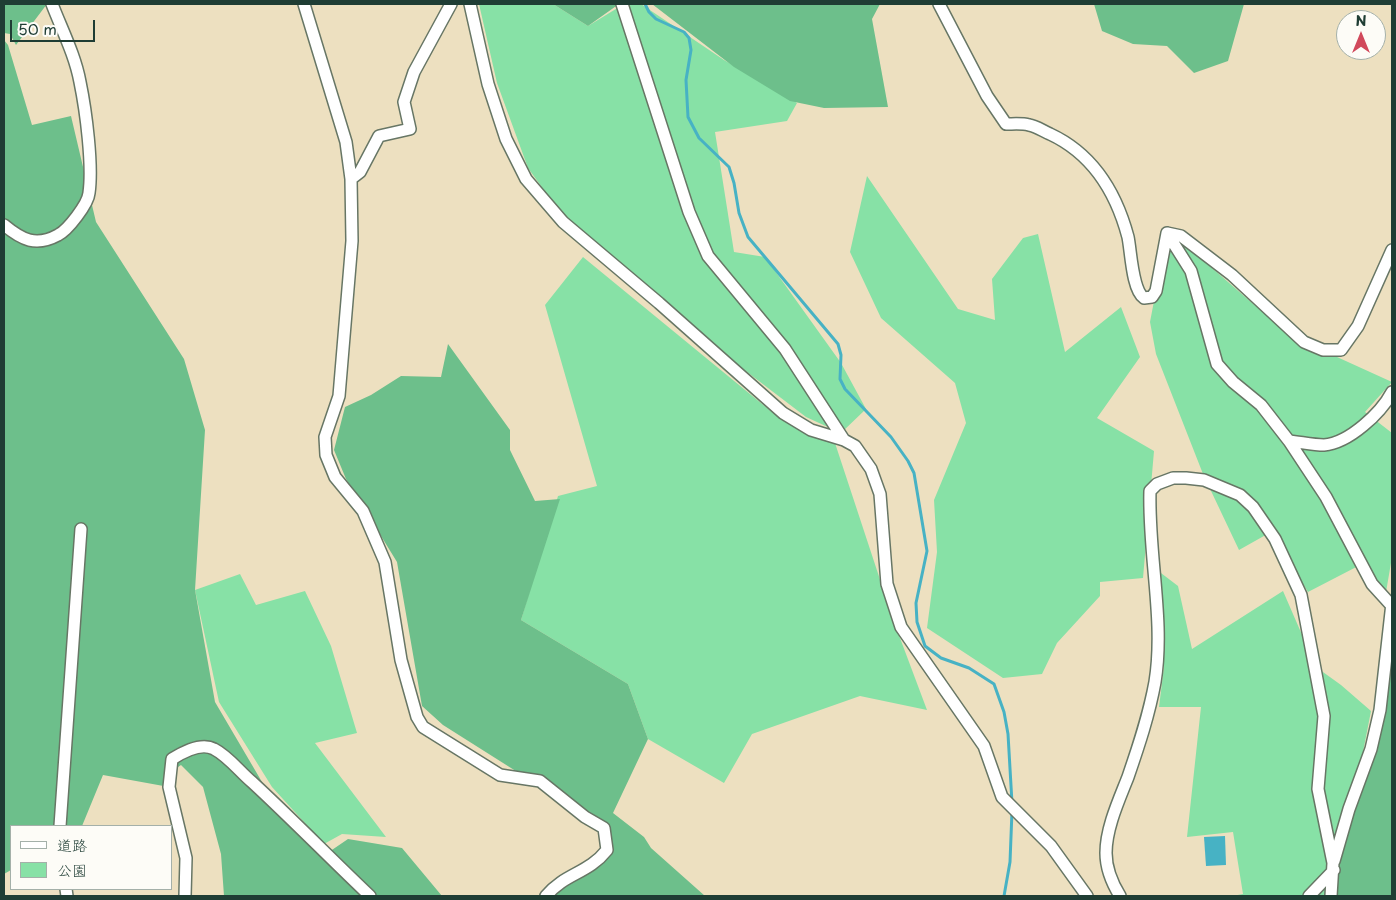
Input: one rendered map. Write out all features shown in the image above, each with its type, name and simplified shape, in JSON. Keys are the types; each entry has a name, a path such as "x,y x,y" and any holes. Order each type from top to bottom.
{"street":[{"path":"4,225 21,239 44,242 66,231 89,194 89,164 80,82 63,27 52,4"},
{"path":"304,4 346,142 350,180 352,250 339,396 325,437 326,455 335,477 363,511 385,562 401,660 417,717 423,727 500,775 540,780 585,817 604,828 607,850 596,864 556,883 546,896"},
{"path":"350,180 360,172 379,136 410,129 404,102 414,72 451,4"},
{"path":"470,4 488,84 506,139 526,180 562,222 659,303 783,413 811,430 844,440 856,446 871,468 880,494 887,584 901,627 984,746 1002,798 1051,846 1087,896"},
{"path":"622,4 690,212 708,256 785,349 844,440"},
{"path":"938,4 987,96 1006,124 1030,125 1062,140 1078,150 1104,178 1116,203 1128,237 1137,289 1144,298 1152,297 1156,291 1168,233"},
{"path":"1168,233 1181,236 1232,275 1304,342 1323,350 1341,350 1358,326 1392,250"},
{"path":"1168,233 1191,271 1217,364 1233,382 1261,404 1289,441 1326,497 1372,584 1392,605 1380,710 1371,749 1349,809 1334,867 1331,896"},
{"path":"1289,441 1324,445 1338,440 1362,428 1392,392"},
{"path":"1120,896 1112,884 1106,852 1115,812 1144,733 1155,680 1157,630 1150,531 1150,492 1157,484 1173,478 1204,480 1240,495 1253,507 1275,539 1301,595 1324,716 1318,789 1334,867"},
{"path":"60,825 81,530"},
{"path":"185,896 186,858 169,787 172,760 184,750 213,748 283,810 370,896"},
{"path":"1309,896 1334,867"}],"green space":[{"path":"4,4 47,4 16,45 10,34 4,33"},
{"path":"479,4 553,4 588,26 624,4 641,4 724,60 797,103 787,121 715,132 734,252 765,257 841,363 866,409 841,433 806,417 587,250 528,168 497,83"},
{"path":"553,4 619,4 588,26"},
{"path":"652,4 880,4 872,19 888,107 824,108 790,101 734,67"},
{"path":"1094,4 1244,4 1228,61 1194,73 1167,46 1133,44 1102,31"},
{"path":"4,40 8,45 32,125 71,116 96,222 184,359 205,430 195,590 215,702 272,799 326,854 348,839 402,848 442,896 224,896 221,854 203,787 181,765 166,775 169,787 103,775 82,825 10,825 10,871 4,874"},
{"path":"867,176 958,309 995,320 992,279 1023,238 1038,234 1065,352 1121,307 1140,357 1097,418 1154,451 1143,578 1100,582 1100,596 1057,643 1042,674 1003,678 927,628 937,552 934,500 966,423 955,383 881,318 850,252"},
{"path":"1167,233 1173,234 1306,350 1337,357 1392,382 1365,412 1392,433 1392,557 1385,598 1364,563 1308,592 1271,532 1239,550 1203,474 1156,354 1150,322"},
{"path":"583,257 778,417 835,443 894,622 927,710 860,696 752,734 724,783 648,739 628,684 521,620 558,496 597,486 545,305"},
{"path":"448,344 510,430 510,450 535,501 560,499 521,620 628,684 648,739 613,813 644,837 651,848 705,896 551,896 597,863 609,830 443,725 422,706 397,562 346,479 334,450 345,407 371,395 401,376 441,377"},
{"path":"1157,570 1178,586 1192,649 1283,591 1316,667 1341,685 1371,711 1355,793 1328,896 1232,896 1243,894 1233,832 1187,837 1201,707 1159,707 1164,667"},
{"path":"240,574 256,605 305,591 331,646 357,733 315,743 386,837 342,834 324,844 272,787 219,702 195,590"},
{"path":"1392,582 1392,896 1330,896 1333,863 1378,738"}],"water":[{"path":"1225,836 1226,865 1206,866 1204,837"}],"waterway":[{"path":"645,4 649,12 656,19 684,32 689,38 691,50 686,80 688,117 699,138 729,167 739,213 748,237 838,344 841,355 840,379 845,389 891,437 914,473 927,551 916,603 917,622 925,646 941,658 969,668 994,684 1004,712 1008,734 1012,803"},
{"path":"1004,896 1010,862 1012,811"}]}
